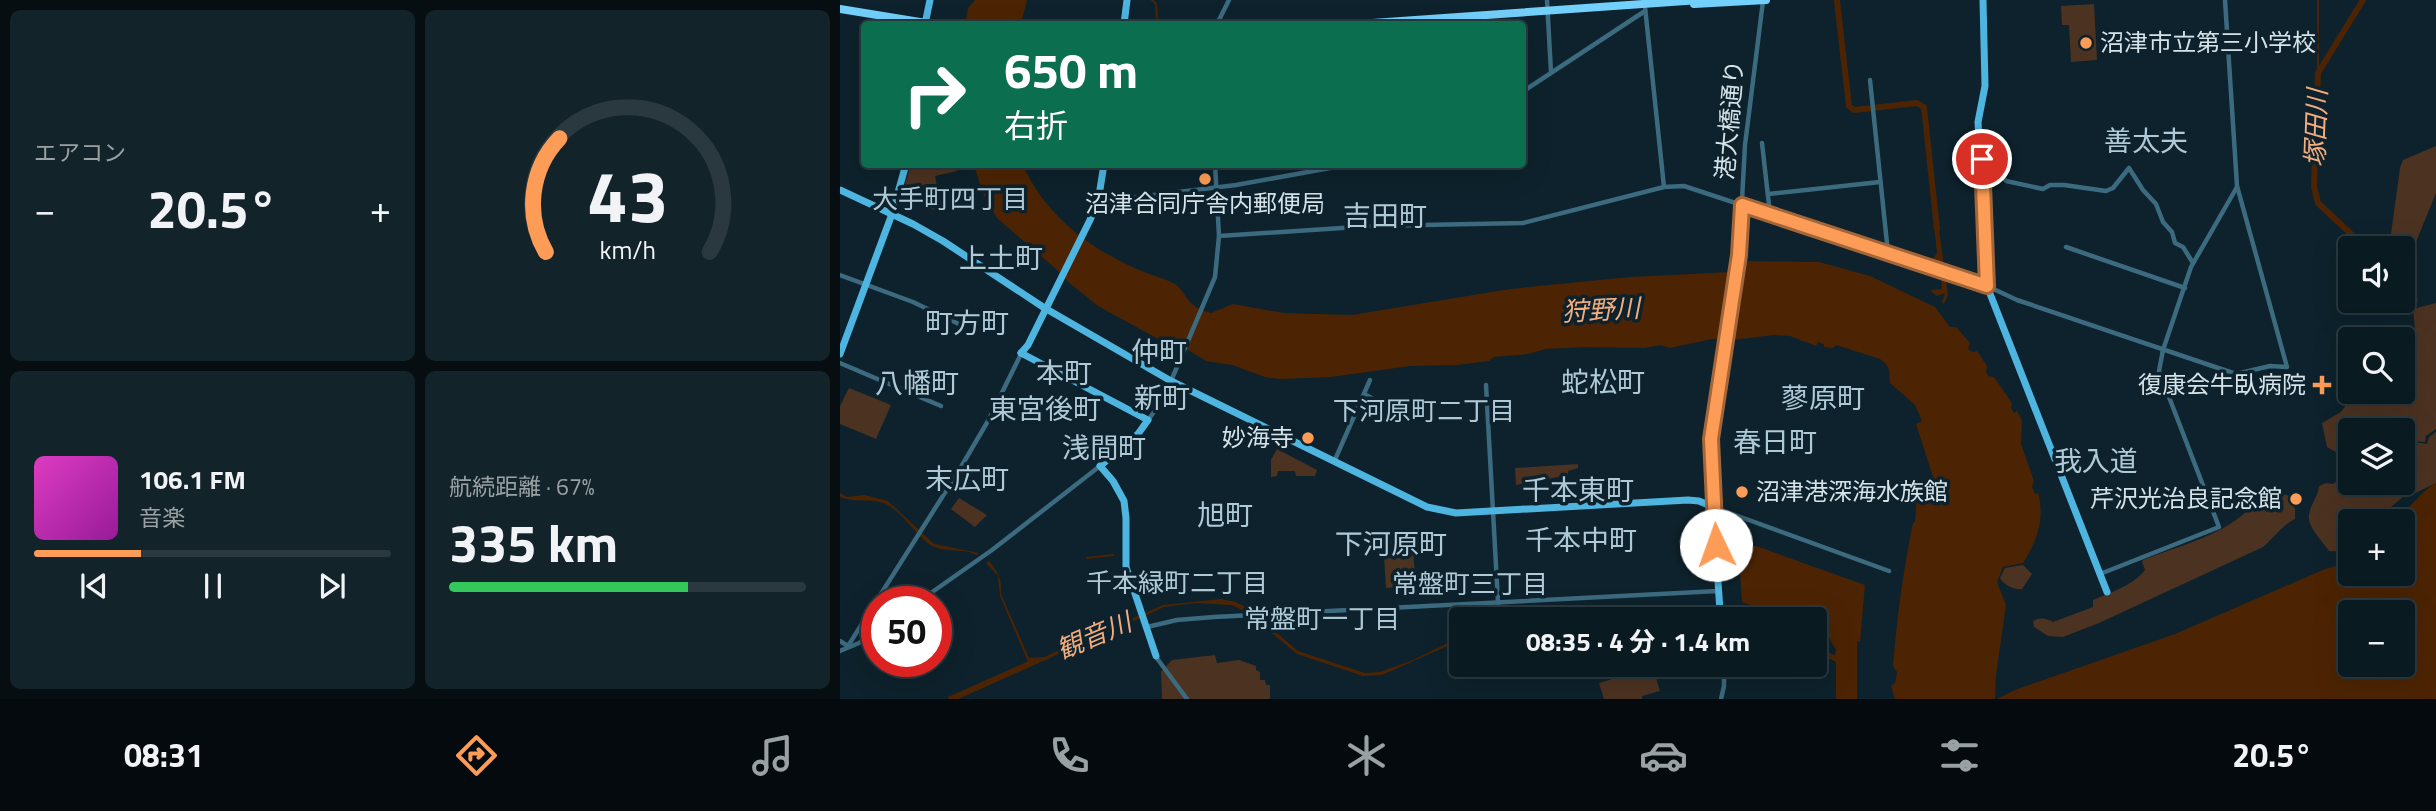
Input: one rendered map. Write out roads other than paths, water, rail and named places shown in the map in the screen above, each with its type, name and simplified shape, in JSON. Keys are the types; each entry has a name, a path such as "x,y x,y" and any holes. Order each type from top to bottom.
{"highway":[{"path":"1405,21 1700,0"},
{"path":"1547,12 1645,9 1764,0"},
{"path":"840,9 910,21"}],"main road":[{"path":"928,21 930,0"},
{"path":"1126,21 1129,0"},
{"path":"1983,0 1985,86 1979,120 1987,286 2107,592"},
{"path":"840,354 890,213 903,168"},
{"path":"1102,168 1096,202 1089,219 1028,345 1021,353 1148,420 1138,435 1100,466 1113,481 1124,501 1126,566 1156,656"},
{"path":"840,190 943,241 1045,308 1171,381 1436,510 1456,513 1688,500 1713,507"},
{"path":"840,343 864,284"},
{"name":"港大橋通り","path":"1713,507 1719,607"}],"street":[{"path":"1218,21 1229,0"},
{"path":"1546,0 1551,73"},
{"name":"港大橋通り","path":"1713,507 1711,439 1739,255 1745,145 1764,0"},
{"path":"1219,236 1372,226 1523,223 1664,187 1684,186 1987,286 2017,300 2236,374 2270,366 2287,367 2237,186 2225,0"},
{"path":"1526,89 1645,9 1664,187"},
{"path":"1870,80 1888,253"},
{"path":"1762,143 1770,214"},
{"path":"1982,159 1996,168 2006,181 2043,189 2050,185 2064,185 2106,191 2113,188 2129,168 2156,204 2163,222 2172,232 2175,243 2183,247 2193,263"},
{"path":"1148,420 1160,404 1171,381 1215,277 1219,236 1215,168"},
{"path":"1096,202 1217,188 1330,168"},
{"path":"1768,194 1880,182"},
{"path":"2100,574 2219,527 2159,371 2193,263 2237,186"},
{"path":"2066,247 2185,288"},
{"path":"840,275 913,302 963,327"},
{"path":"840,652 848,646 988,421 1021,353"},
{"path":"840,363 941,406"},
{"path":"1334,462 1370,380"},
{"path":"1486,385 1498,607"},
{"path":"1364,394 1404,414"},
{"path":"941,586 1100,466"},
{"path":"1713,507 1889,571"},
{"path":"1146,628 1177,620 1249,615 1718,591"},
{"path":"840,641 848,646 861,642"},
{"path":"1156,656 1187,699"},
{"path":"1721,699 1724,677"}],"water":[{"path":"975,0 1027,0 1022,21 966,21 968,8"},
{"name":"狩野川","path":"975,168 1024,168 1032,183 1056,215 1087,241 1121,262 1175,284 1193,305 1211,313 1233,304 1284,313 1352,315 1510,289 1630,277 1731,272 1742,261 1819,262 1870,276 1935,307 1950,327 1956,327 1970,343 1968,349 1977,351 1987,366 1988,376 1994,377 2012,403 2014,413 2017,411 2022,421 2021,444 2034,481 2032,487 2035,494 2038,493 2040,503 2038,530 2028,555 2023,563 2003,567 1997,582 2006,605 1995,699 1895,699 1891,686 1895,683 1897,672 1893,666 1896,630 1906,559 1915,521 1918,483 1934,480 1916,424 1922,421 1915,405 1890,383 1889,370 1880,359 1836,345 1833,348 1824,347 1824,344 1818,342 1816,346 1790,336 1774,335 1732,340 1712,339 1670,348 1660,345 1645,348 1546,349 1528,354 1494,357 1489,361 1410,366 1331,377 1265,377 1232,365 1206,361 1177,343 1160,340 1098,306 997,218 983,194"},
{"path":"1938,222 1948,295 1944,304 1942,302 1945,293 1937,296 1931,290 1942,289 1941,275 1931,276 1929,264 1937,253 1934,223"},
{"path":"2436,483 2436,699 1997,699 2015,690 2175,634 2338,565 2338,586 2415,586 2415,509 2407,509"},
{"path":"840,493 847,497 864,495 888,501 934,544 979,553 977,555 934,547 890,506 878,502 845,499 840,497"},
{"path":"1742,541 1865,585 1860,642 1857,641 1857,699 1836,699 1836,662 1827,658 1827,652 1835,655 1836,650 1827,634 1827,607 1756,607 1742,602 1738,543"},
{"name":"観音川","path":"989,561 999,576 1001,594 1029,658 1045,657 1093,633 1163,605 1221,599 1236,602 1249,609 1298,651 1365,673 1380,672 1449,642 1449,645 1382,675 1363,676 1297,654 1248,613 1232,605 1195,603 1164,607 1044,661 1029,664 1000,596 998,576 986,563"}],"waterway":[{"path":"1152,0 1156,4 1157,21"},
{"path":"2318,0 2318,73"},
{"name":"塚田川","path":"2353,236 2318,203 2314,187 2318,73 2363,0"},
{"path":"1837,1 1849,106 1854,110 1917,103 1924,107 1937,229"},
{"path":"1087,558 1113,555"},
{"path":"951,699 1036,661"}],"place":[{"name":"沼津市立第三小学校","path":"2086,43"},
{"name":"沼津合同庁舎内郵便局","path":"1205,179"},
{"name":"復康会牛臥病院","path":"2322,385"},
{"name":"妙海寺","path":"1308,438"},
{"name":"沼津港深海水族館","path":"1742,492"},
{"name":"芹沢光治良記念館","path":"2296,499"}],"district":[{"name":"善太夫","path":"2146,141"},
{"name":"大手町四丁目","path":"950,199"},
{"name":"吉田町","path":"1385,216"},
{"name":"上土町","path":"1001,258"},
{"name":"町方町","path":"967,323"},
{"name":"仲町","path":"1159,352"},
{"name":"本町","path":"1064,373"},
{"name":"蛇松町","path":"1603,382"},
{"name":"八幡町","path":"917,383"},
{"name":"新町","path":"1162,398"},
{"name":"蓼原町","path":"1823,398"},
{"name":"東宮後町","path":"1045,409"},
{"name":"下河原町二丁目","path":"1424,411"},
{"name":"春日町","path":"1775,442"},
{"name":"浅間町","path":"1104,448"},
{"name":"我入道","path":"2096,461"},
{"name":"末広町","path":"967,479"},
{"name":"千本東町","path":"1578,490"},
{"name":"旭町","path":"1225,515"},
{"name":"千本中町","path":"1581,540"},
{"name":"下河原町","path":"1391,544"},
{"name":"千本緑町二丁目","path":"1177,583"},
{"name":"常盤町三丁目","path":"1470,584"},
{"name":"常盤町一丁目","path":"1322,619"}]}
